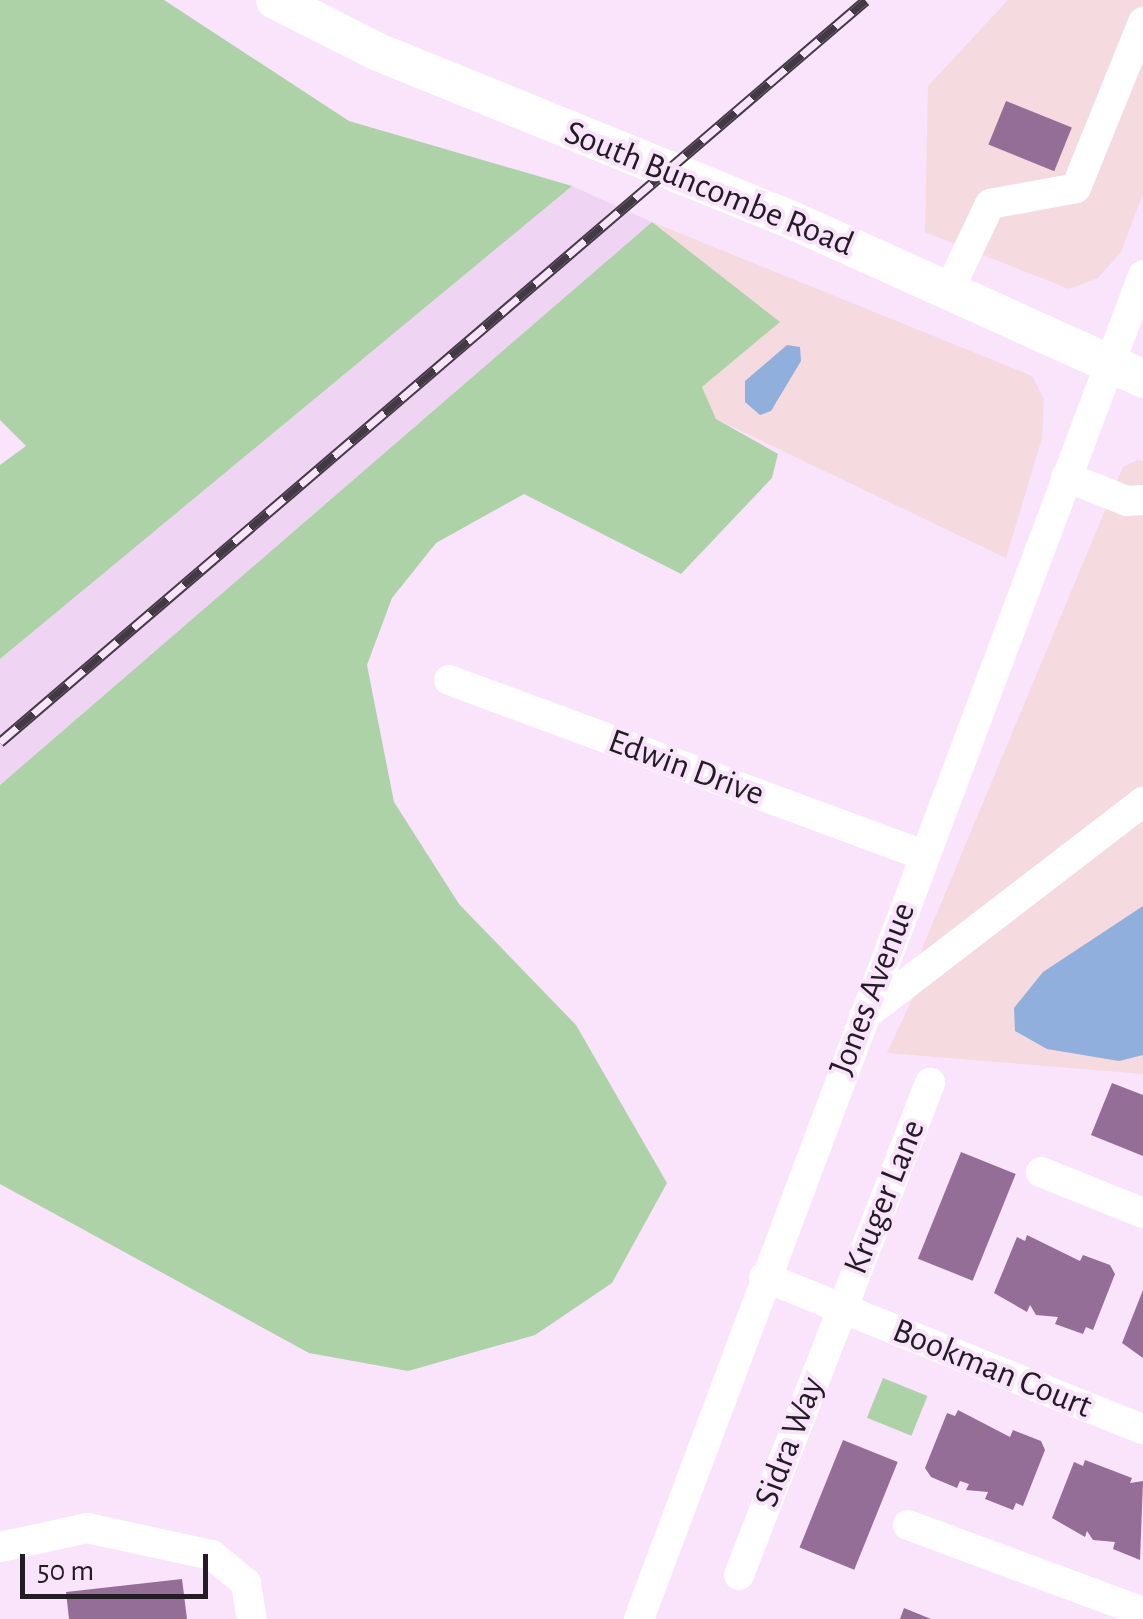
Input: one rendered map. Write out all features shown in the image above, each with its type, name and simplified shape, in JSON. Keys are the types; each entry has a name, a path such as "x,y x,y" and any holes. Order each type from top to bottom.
{"main road":[{"name":"South Buncombe Road","path":"275,0 378,52 542,122 785,217 1110,359 1143,379"}],"street":[{"path":"950,288 990,204 1076,188 1143,22"},
{"name":"Jones Avenue","path":"639,1619 1143,274"},
{"path":"1066,476 1127,500 1143,500"},
{"name":"Edwin Drive","path":"449,680 923,855"},
{"path":"862,1018 1143,802"},
{"name":"Kruger Lane","path":"840,1310 930,1083"},
{"path":"1041,1172 1143,1213"},
{"name":"Bookman Court","path":"764,1277 1143,1429"},
{"name":"Sidra Way","path":"739,1575 840,1310"},
{"path":"908,1525 1143,1612"},
{"path":"0,1547 86,1528 212,1555 246,1583 252,1619"}],"shaded area":[{"path":"1008,0 1143,0 1143,194 1121,252 1098,278 1069,289 925,232 928,86"},
{"path":"572,186 652,222 0,785 0,659"},
{"path":"652,222 1032,376 1044,399 1042,438 1006,558 716,419 702,387 779,322"},
{"path":"1143,461 1143,1074 887,1053 913,997 919,956 1123,467"}],"green space":[{"path":"0,0 164,0 349,121 572,186 0,659 0,465 26,446 0,420"},
{"path":"652,222 780,322 702,387 716,419 778,454 772,478 681,574 524,494 436,543 392,598 367,665 394,802 459,904 576,1025 667,1183 612,1283 535,1335 408,1371 309,1353 0,1184 0,785"},
{"path":"883,1378 928,1396 911,1436 867,1418"}],"water":[{"path":"787,345 800,347 801,361 771,411 760,415 745,402 745,381"},
{"path":"1143,906 1143,1055 1119,1061 1047,1049 1015,1031 1014,1008 1043,972"}],"building":[{"path":"1006,101 1072,128 1054,171 988,145"},
{"path":"1112,1083 1143,1095 1143,1156 1091,1135"},
{"path":"961,1152 1016,1174 973,1281 918,1259"},
{"path":"1027,1235 1080,1261 1083,1255 1110,1265 1115,1274 1093,1330 1086,1327 1083,1334 1055,1324 1058,1317 1036,1315 1030,1305 1027,1312 994,1293 1017,1237 1025,1241"},
{"path":"1143,1290 1143,1358 1122,1343"},
{"path":"958,1410 1010,1437 1013,1430 1041,1441 1045,1450 1023,1506 1016,1503 1013,1510 985,1499 988,1492 966,1490 969,1484 960,1481 957,1488 931,1477 925,1468 947,1413 955,1416"},
{"path":"843,1440 898,1462 854,1570 800,1548"},
{"path":"1085,1460 1132,1478 1130,1483 1143,1481 1140,1560 1113,1549 1115,1542 1093,1540 1087,1531 1085,1537 1052,1518 1074,1462 1083,1466"},
{"path":"182,1579 187,1619 69,1619 66,1592"},
{"path":"904,1608 931,1619 900,1619"}],"railway":[{"path":"0,742 866,0"}]}
